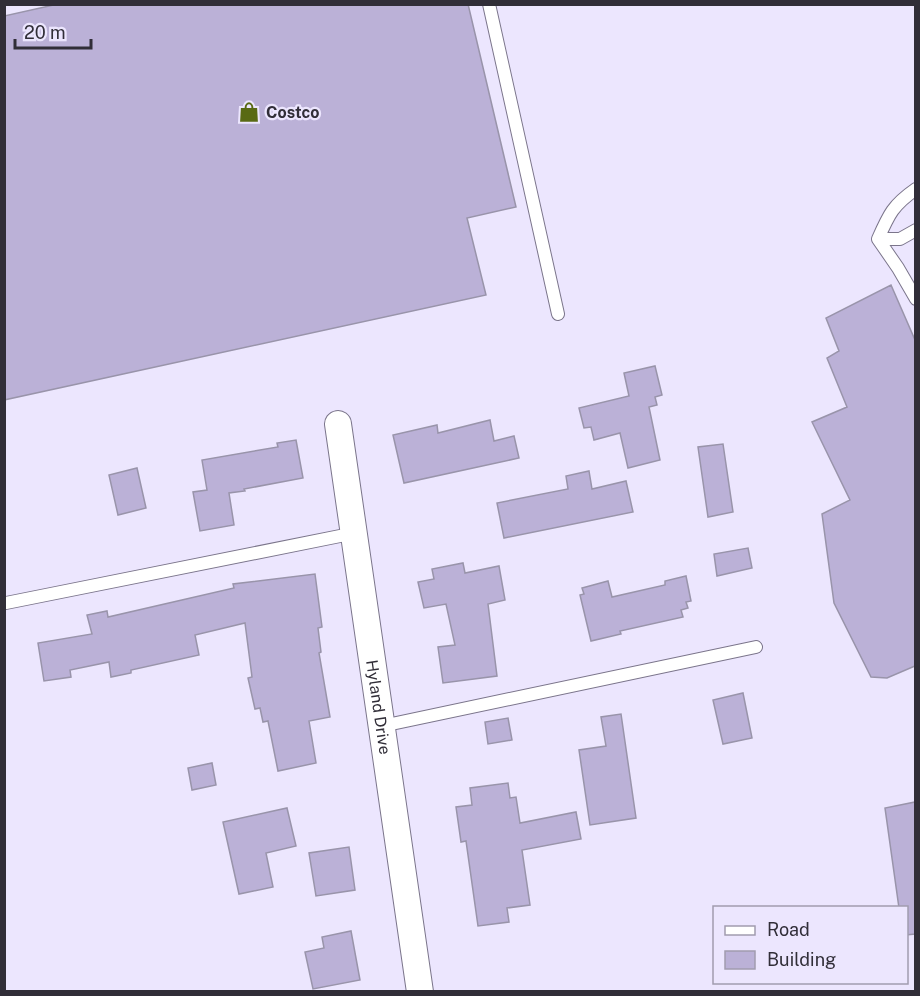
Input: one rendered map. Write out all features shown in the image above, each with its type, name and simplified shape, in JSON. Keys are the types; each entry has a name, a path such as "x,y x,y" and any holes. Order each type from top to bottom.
{"street":[{"name":"Hyland Drive","path":"338,424 420,992"}],"lane":[{"path":"489,4 558,314"},
{"path":"878,239 888,215 900,200 915,189"},
{"path":"878,239 900,239 915,230"},
{"path":"878,239 898,268 915,299"},
{"path":"6,603 355,533"},
{"path":"382,726 756,647"}],"building":[{"name":"Costco","path":"58,4 468,4 516,207 467,218 486,295 4,400 4,16"},
{"path":"891,285 915,340 915,666 887,678 871,677 834,603 822,514 850,500 812,422 847,407 827,358 839,351 826,318"},
{"path":"655,366 662,395 655,397 657,405 649,407 660,460 628,468 620,433 594,440 591,427 584,428 579,408 629,396 624,373"},
{"path":"490,420 494,441 514,436 519,458 404,483 393,435 437,425 438,433"},
{"path":"296,440 303,478 229,493 234,525 200,531 193,492 207,490 202,460 278,447 277,443"},
{"path":"723,444 733,512 708,517 698,447"},
{"path":"137,468 146,508 118,515 109,475"},
{"path":"589,471 592,489 626,481 633,512 504,538 497,503 568,489 566,476"},
{"path":"748,548 752,568 717,576 714,554"},
{"path":"463,563 465,573 499,566 505,600 488,604 497,676 443,683 438,647 455,645 446,604 424,608 418,582 434,579 432,569"},
{"path":"315,574 322,627 318,628 321,652 319,653 330,717 309,721 316,763 278,771 268,721 263,722 260,708 255,709 248,678 252,677 245,623 195,635 199,655 131,670 131,673 111,677 109,662 70,670 71,677 44,681 38,643 92,634 87,615 107,611 108,617 234,588 233,584"},
{"path":"686,576 691,601 686,602 688,608 681,610 683,617 620,631 621,634 591,641 580,595 584,594 582,588 608,581 612,597 665,585 665,581"},
{"path":"743,693 752,738 723,744 713,700"},
{"path":"621,714 636,818 590,825 579,750 606,746 601,717"},
{"path":"508,718 512,740 488,744 485,722"},
{"path":"212,763 216,785 192,790 188,768"},
{"path":"508,783 510,798 516,797 520,823 576,812 581,839 522,850 530,905 507,908 509,922 478,926 466,841 461,842 456,807 472,805 470,788"},
{"path":"915,802 915,934 908,935 908,906 899,906 885,808"},
{"path":"287,808 296,846 266,853 273,887 239,894 223,822"},
{"path":"349,847 355,890 316,896 309,853"},
{"path":"351,931 360,980 313,989 305,952 324,948 322,937"}],"place":[{"name":"Costco","path":"249,112"}]}
